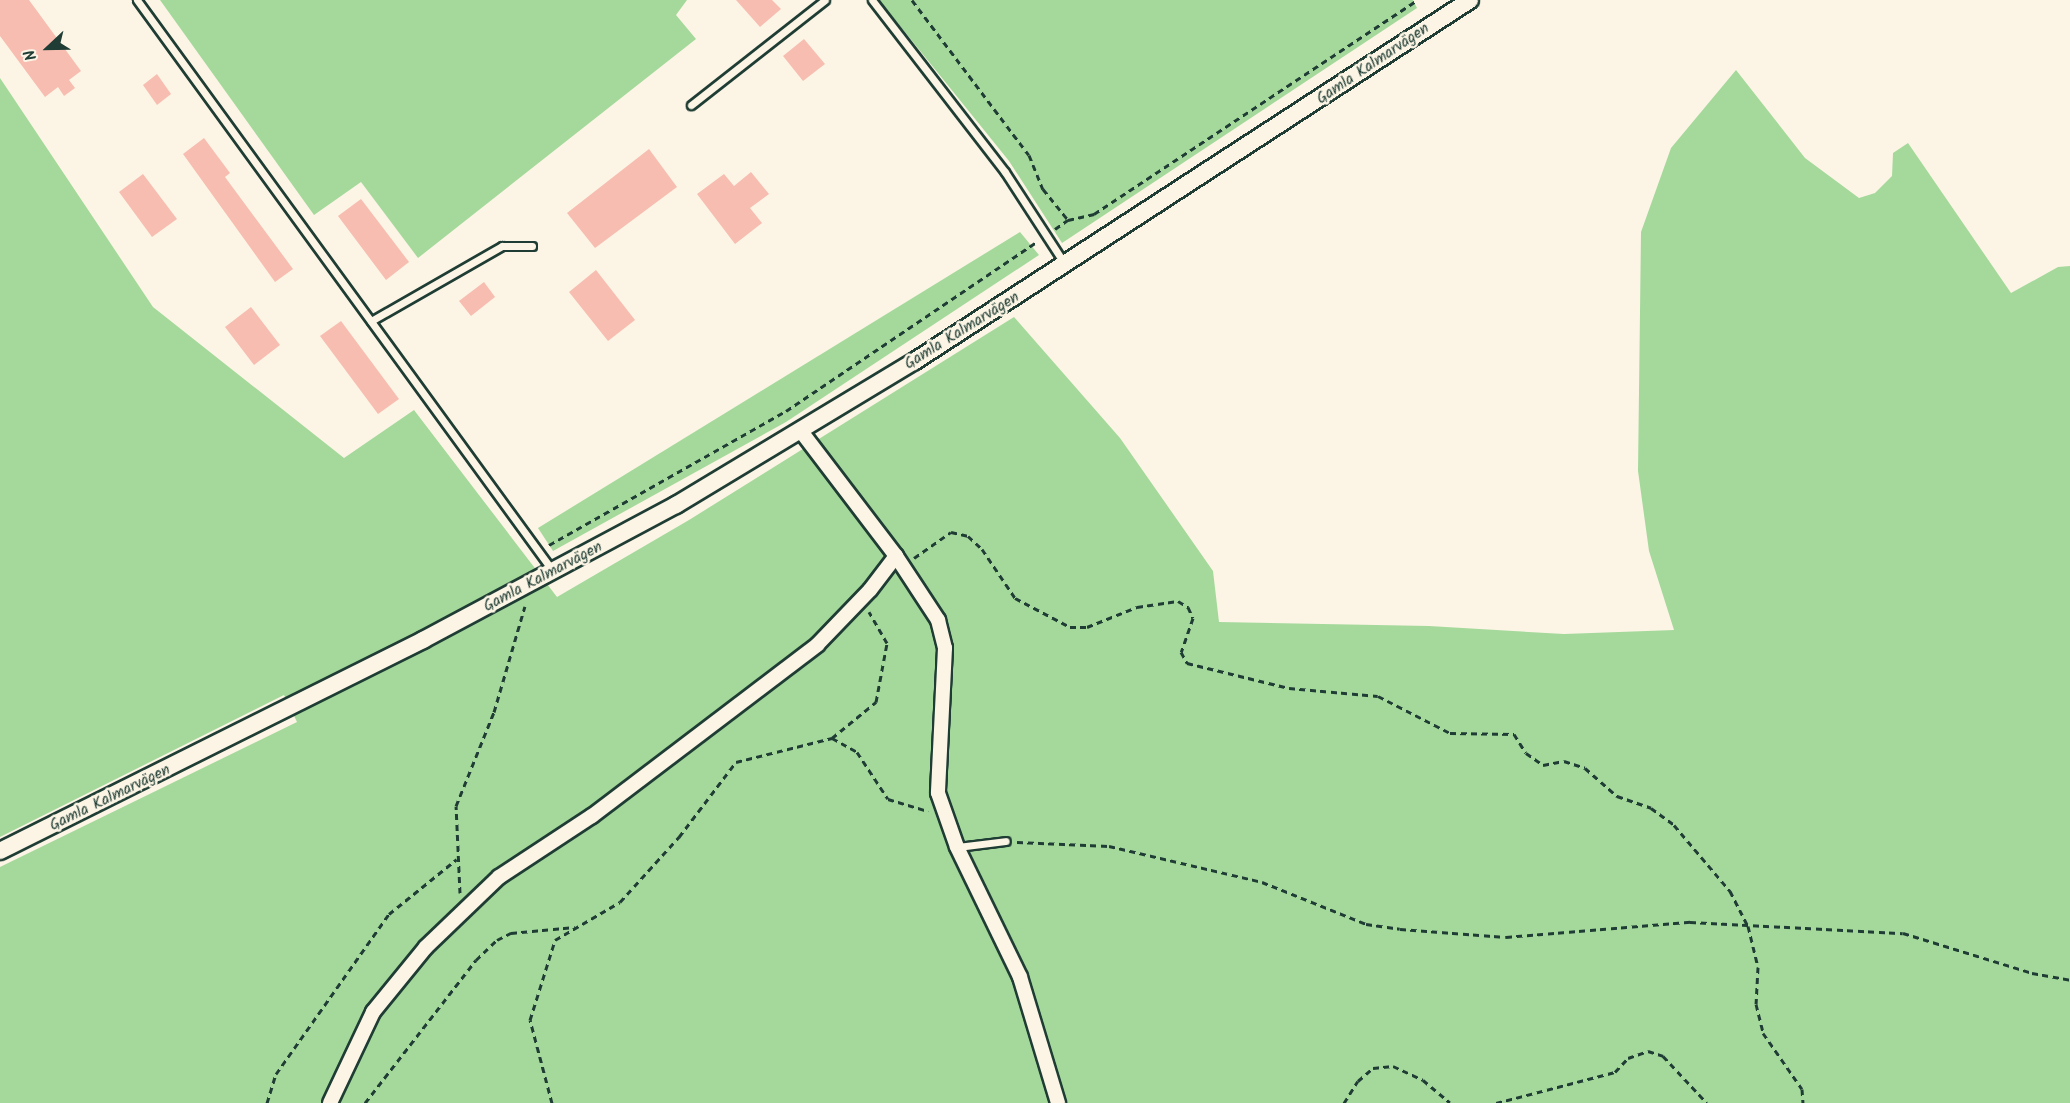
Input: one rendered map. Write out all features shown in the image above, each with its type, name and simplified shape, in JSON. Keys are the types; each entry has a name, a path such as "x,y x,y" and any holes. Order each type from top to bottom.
{"street":[{"name":"Gamla Kalmarvägen","path":"0,851 171,769 521,589 676,504 800,430 1065,265 1470,0"},
{"path":"800,430 899,562 938,620 945,648 938,793 957,847 1020,977 1058,1103"},
{"path":"330,1103 373,1012 426,947 499,877 592,816 768,686 817,645 899,562"}],"lane":[{"path":"137,0 540,550 553,572"},
{"path":"691,105 825,0"},
{"path":"872,0 1005,172 1065,265"},
{"path":"371,321 502,246 532,246"},
{"path":"957,847 1006,842"}],"path":[{"path":"912,0 1029,155 1043,189 1068,220"},
{"path":"540,550 786,411 1068,220 1094,214 1417,0"},
{"path":"899,562 951,532 968,536 982,549 1015,598 1070,627 1087,627 1137,607 1166,600 1178,601 1188,607 1193,618 1181,652 1187,663 1289,688 1378,696 1450,733 1514,734 1526,753 1543,765 1564,761 1585,768 1617,796 1651,808 1674,825 1730,891 1748,926 1758,967 1756,1004 1763,1033 1802,1089 1803,1103"},
{"path":"465,910 457,859 456,806 494,712 521,626 525,608 521,589"},
{"path":"552,1103 530,1020 555,940 620,902 679,837 736,762 832,738 876,702 887,643 871,620 868,606"},
{"path":"832,738 857,752 888,799 946,817"},
{"path":"1006,842 1108,846 1262,882 1366,924 1400,929 1506,937 1690,922 1903,933 2032,973 2070,980"},
{"path":"267,1103 276,1074 389,915 457,859"},
{"path":"365,1103 476,960 497,940 511,933 577,927"},
{"path":"1496,1103 1615,1072 1628,1058 1648,1051 1663,1056 1707,1103"},
{"path":"1344,1103 1358,1081 1373,1068 1393,1066 1423,1080 1450,1103"}],"green space":[{"path":"160,0 687,0 676,15 696,39 418,258 361,182 314,215"},
{"path":"879,0 1413,0 1417,8 1062,243 1009,161"},
{"path":"1736,70 1805,158 1859,198 1875,193 1892,176 1893,153 1908,143 2011,293 2058,267 2070,266 2070,1103 0,1103 0,867 297,722 284,695 0,837 0,78 153,307 344,458 414,410 557,597 689,520 1014,317 1120,438 1213,571 1219,622 1429,626 1564,634 1674,630 1649,551 1638,471 1641,232 1671,148"},
{"path":"1020,232 1039,255 786,422 553,551 538,528"}],"building":[{"path":"0,0 29,0 81,71 69,80 75,88 64,96 58,87 45,97 0,36"},
{"path":"736,0 772,0 781,9 760,27"},
{"path":"804,39 825,64 803,81 783,56"},
{"path":"157,74 171,94 157,105 143,85"},
{"path":"204,138 230,173 225,177 293,269 275,282 183,154"},
{"path":"649,149 677,187 595,248 567,213"},
{"path":"751,172 769,194 750,208 762,223 735,244 697,194 724,174 734,186"},
{"path":"143,174 177,219 152,237 119,192"},
{"path":"361,199 409,262 386,280 338,216"},
{"path":"596,270 635,320 608,341 569,292"},
{"path":"484,282 495,297 471,316 459,301"},
{"path":"251,307 280,345 254,365 225,327"},
{"path":"341,321 399,399 378,414 320,336"}]}
